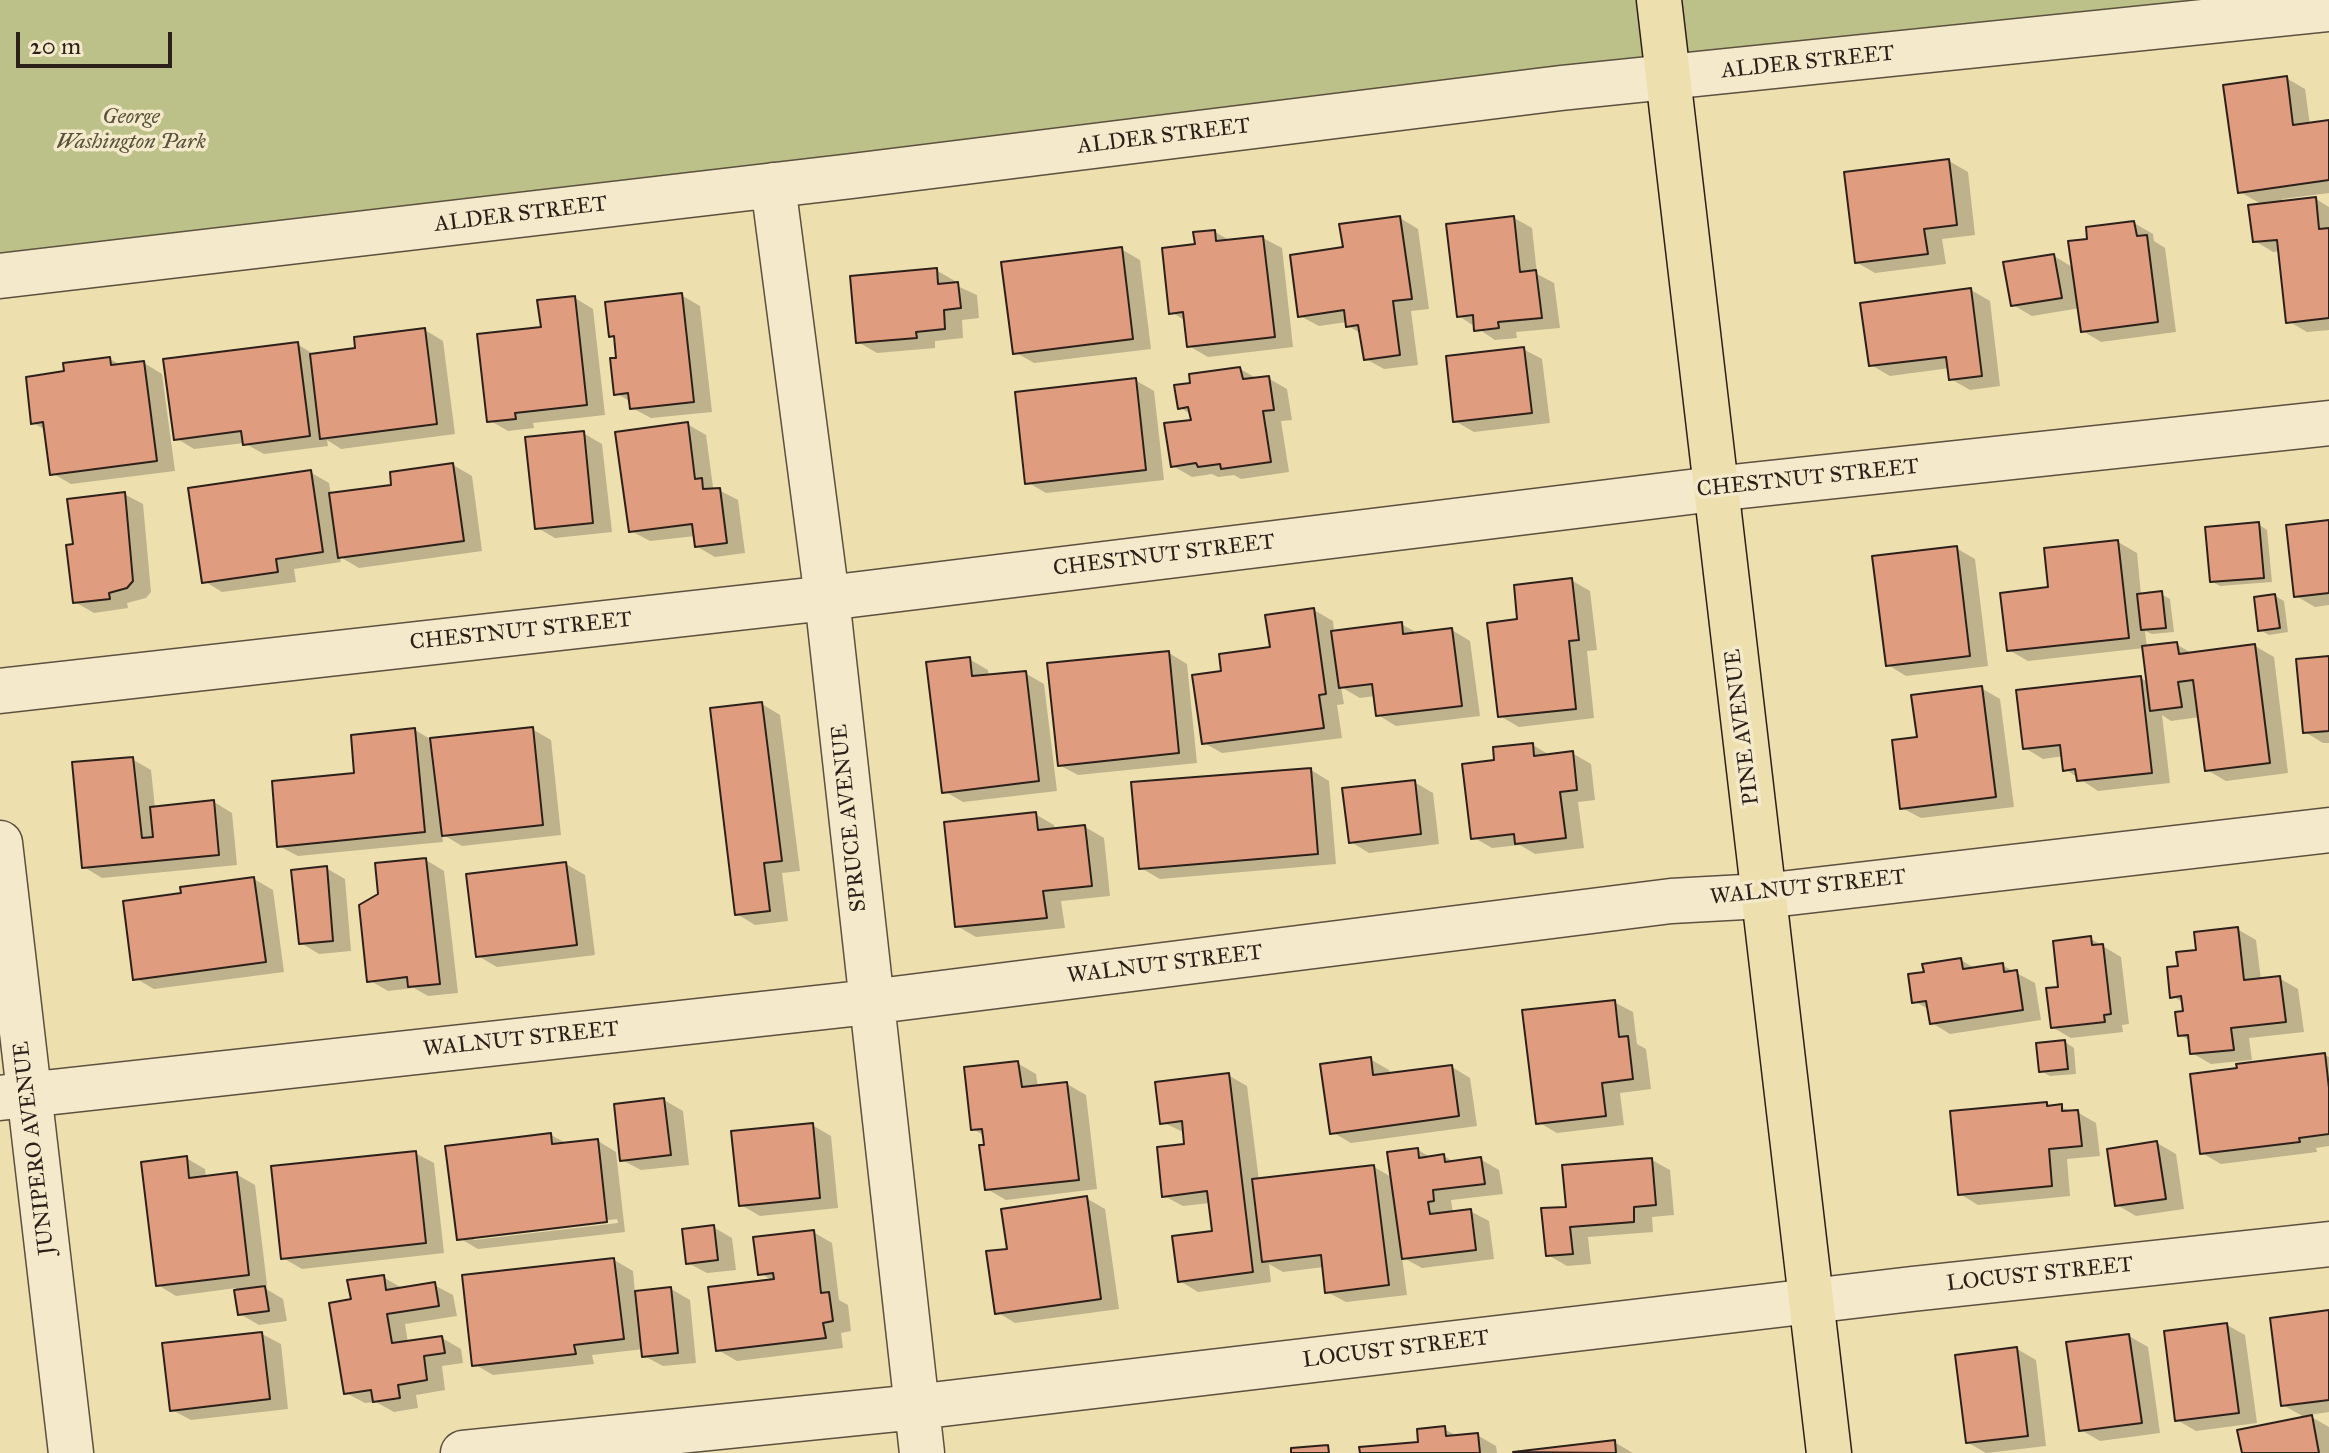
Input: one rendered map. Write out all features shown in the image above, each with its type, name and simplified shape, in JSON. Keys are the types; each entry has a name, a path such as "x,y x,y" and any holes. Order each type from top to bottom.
{"main road":[{"name":"PINE AVENUE","path":"1659,0 1829,1453"}],"street":[{"name":"ALDER STREET","path":"0,276 1561,88 2329,9"},
{"name":"SPRUCE AVENUE","path":"773,185 827,598 922,1453"},
{"name":"CHESTNUT STREET","path":"0,691 827,598 1714,489 2329,423"},
{"name":"WALNUT STREET","path":"14,1097 870,1002 1663,902 1763,896 2329,830"},
{"name":"JUNIPERO AVENUE","path":"0,843 14,1097 71,1453"},
{"name":"LOCUST STREET","path":"463,1453 916,1407 1811,1301 2329,1244"}],"green space":[{"name":"George Washington Park","path":"0,0 2329,0 0,276"}],"building":[{"path":"2287,76 2293,125 2329,120 2329,180 2238,193 2223,85"},
{"path":"1949,159 1957,225 1924,229 1928,254 1855,263 1844,172"},
{"path":"2316,197 2319,229 2329,228 2329,318 2286,323 2277,240 2253,242 2248,205"},
{"path":"1400,216 1412,299 1393,301 1400,355 1364,360 1358,325 1346,327 1344,310 1298,317 1290,255 1343,247 1339,224"},
{"path":"1514,216 1520,272 1536,270 1542,318 1498,322 1499,328 1474,331 1473,315 1457,317 1446,224"},
{"path":"2134,221 2137,236 2147,235 2158,322 2081,332 2068,241 2087,239 2086,227"},
{"path":"1215,230 1216,241 1263,236 1275,337 1187,347 1183,312 1169,314 1162,248 1195,244 1193,232"},
{"path":"1122,247 1133,339 1013,354 1001,262"},
{"path":"2054,254 2062,298 2011,306 2003,262"},
{"path":"937,268 938,284 958,282 961,308 944,310 945,329 916,332 917,338 856,343 850,276"},
{"path":"1971,288 1982,376 1949,380 1946,357 1869,366 1860,303"},
{"path":"682,293 694,402 630,409 628,393 614,395 610,358 616,358 614,336 609,337 605,302"},
{"path":"575,296 587,405 515,413 516,419 487,422 477,334 541,327 537,300"},
{"path":"425,328 437,424 320,439 310,354 355,348 354,337"},
{"path":"298,342 310,436 243,445 241,431 174,440 163,359"},
{"path":"1524,347 1532,413 1453,422 1446,356"},
{"path":"110,357 111,365 144,361 157,461 50,475 43,422 31,424 26,377 64,371 63,363"},
{"path":"1240,367 1243,379 1269,376 1274,410 1263,411 1271,462 1221,469 1220,464 1198,467 1196,463 1171,467 1164,423 1191,420 1188,407 1178,409 1174,385 1190,383 1189,374"},
{"path":"1136,378 1146,470 1025,484 1015,392"},
{"path":"688,422 695,479 702,478 703,489 720,488 727,543 695,547 692,524 629,532 615,432"},
{"path":"584,431 593,523 535,529 525,437"},
{"path":"453,463 464,541 338,558 329,493 391,485 390,472"},
{"path":"311,470 323,552 276,559 278,572 202,583 188,488"},
{"path":"125,492 133,581 127,588 109,593 110,599 73,603 66,545 73,544 67,499"},
{"path":"2329,520 2329,593 2294,597 2286,525"},
{"path":"2259,522 2264,578 2210,582 2205,527"},
{"path":"2118,540 2129,638 2007,651 2000,593 2048,587 2044,548"},
{"path":"1957,546 1970,656 1886,666 1872,556"},
{"path":"1572,578 1579,640 1569,641 1576,709 1498,717 1487,623 1517,619 1514,585"},
{"path":"2162,591 2166,628 2141,630 2137,594"},
{"path":"2275,594 2280,628 2258,631 2254,597"},
{"path":"1314,608 1326,694 1319,695 1324,728 1202,744 1192,675 1221,671 1219,654 1270,647 1265,615"},
{"path":"1402,622 1403,634 1452,628 1462,706 1376,716 1372,684 1339,688 1331,631"},
{"path":"2177,642 2179,654 2255,644 2270,763 2205,771 2193,680 2178,682 2182,707 2150,711 2142,646"},
{"path":"1169,651 1179,753 1058,766 1047,663"},
{"path":"2329,656 2329,731 2303,733 2296,659"},
{"path":"970,657 972,676 1026,671 1039,781 942,793 926,662"},
{"path":"2141,676 2152,773 2077,781 2075,769 2063,771 2060,745 2023,749 2016,690"},
{"path":"1982,686 1996,797 1900,809 1892,740 1917,737 1911,695"},
{"path":"762,702 782,861 764,863 770,911 735,915 710,708"},
{"path":"533,727 543,825 442,836 430,738"},
{"path":"415,728 425,832 277,847 272,781 354,773 351,735"},
{"path":"1533,743 1534,756 1573,751 1577,790 1560,792 1566,838 1515,844 1514,834 1471,839 1462,764 1494,760 1493,747"},
{"path":"133,757 142,838 153,837 150,807 214,800 219,855 82,868 72,762"},
{"path":"1311,768 1318,854 1139,869 1131,782"},
{"path":"1415,780 1421,834 1349,843 1342,788"},
{"path":"1036,812 1038,830 1085,825 1092,886 1043,891 1047,918 955,927 944,822"},
{"path":"426,858 440,984 408,987 407,977 367,982 359,905 378,894 375,863"},
{"path":"566,862 577,945 476,957 466,874"},
{"path":"327,866 333,941 299,944 291,870"},
{"path":"254,877 266,962 133,980 123,901 181,893 180,887"},
{"path":"2238,927 2244,980 2280,976 2286,1022 2231,1028 2234,1050 2190,1054 2188,1035 2178,1036 2175,1012 2183,1011 2181,996 2170,998 2167,967 2178,966 2176,952 2196,950 2194,932"},
{"path":"2091,936 2092,945 2103,944 2111,1014 2104,1015 2105,1022 2051,1028 2046,988 2058,987 2053,941"},
{"path":"1961,958 1963,969 2003,963 2004,972 2017,970 2023,1010 1930,1024 1926,1001 1912,1003 1908,974 1924,972 1922,964"},
{"path":"1615,1000 1619,1037 1628,1036 1633,1079 1602,1083 1606,1116 1536,1124 1522,1010"},
{"path":"2065,1040 2068,1069 2039,1072 2036,1043"},
{"path":"2325,1053 2329,1134 2299,1138 2300,1142 2200,1154 2190,1074 2237,1068 2236,1064"},
{"path":"1371,1057 1373,1075 1452,1065 1459,1116 1330,1134 1320,1064"},
{"path":"1018,1061 1022,1087 1067,1082 1079,1180 985,1190 979,1145 984,1145 982,1129 971,1130 964,1067"},
{"path":"1229,1073 1253,1272 1178,1282 1172,1236 1212,1231 1207,1191 1162,1197 1157,1147 1184,1144 1182,1121 1160,1124 1155,1082"},
{"path":"664,1098 671,1155 620,1161 614,1104"},
{"path":"2047,1102 2047,1106 2062,1104 2062,1111 2078,1110 2082,1146 2049,1149 2052,1186 1958,1195 1950,1111"},
{"path":"813,1123 820,1198 739,1206 731,1131"},
{"path":"551,1133 552,1144 598,1139 607,1222 457,1240 445,1146"},
{"path":"2157,1141 2166,1199 2115,1206 2107,1149"},
{"path":"1418,1148 1419,1158 1444,1154 1445,1162 1481,1157 1485,1184 1433,1190 1434,1201 1428,1202 1430,1214 1471,1209 1476,1250 1402,1259 1387,1152"},
{"path":"416,1151 426,1243 281,1259 271,1166"},
{"path":"187,1156 189,1178 237,1172 249,1275 156,1286 141,1162"},
{"path":"1652,1158 1656,1205 1634,1207 1634,1222 1570,1227 1573,1254 1546,1256 1541,1208 1566,1207 1562,1165"},
{"path":"1374,1165 1389,1285 1325,1293 1321,1255 1262,1262 1252,1179"},
{"path":"1087,1196 1101,1299 995,1314 986,1251 1007,1249 1001,1209"},
{"path":"714,1225 718,1260 686,1264 682,1229"},
{"path":"814,1230 821,1293 829,1292 833,1321 823,1323 826,1338 716,1351 708,1287 774,1279 773,1273 758,1275 753,1237"},
{"path":"614,1258 624,1339 574,1345 576,1354 472,1366 462,1275"},
{"path":"384,1275 386,1290 435,1282 439,1306 387,1314 392,1343 442,1336 445,1353 424,1356 427,1380 398,1385 400,1398 373,1402 371,1390 344,1394 329,1303 351,1299 347,1280"},
{"path":"265,1286 269,1311 238,1315 234,1290"},
{"path":"671,1287 678,1353 642,1357 635,1291"},
{"path":"2329,1310 2329,1400 2281,1406 2270,1318"},
{"path":"2227,1323 2239,1413 2175,1421 2164,1331"},
{"path":"262,1332 270,1399 170,1411 162,1343"},
{"path":"2129,1334 2142,1423 2079,1431 2066,1342"},
{"path":"2017,1347 2028,1436 1966,1443 1955,1355"},
{"path":"2312,1415 2319,1453 2242,1453 2237,1430"},
{"path":"1445,1426 1446,1436 1478,1433 1480,1453 1360,1453 1359,1447 1418,1442 1417,1429"},
{"path":"1615,1440 1616,1453 1513,1452"},
{"path":"1328,1445 1329,1453 1291,1453 1291,1448"}]}
